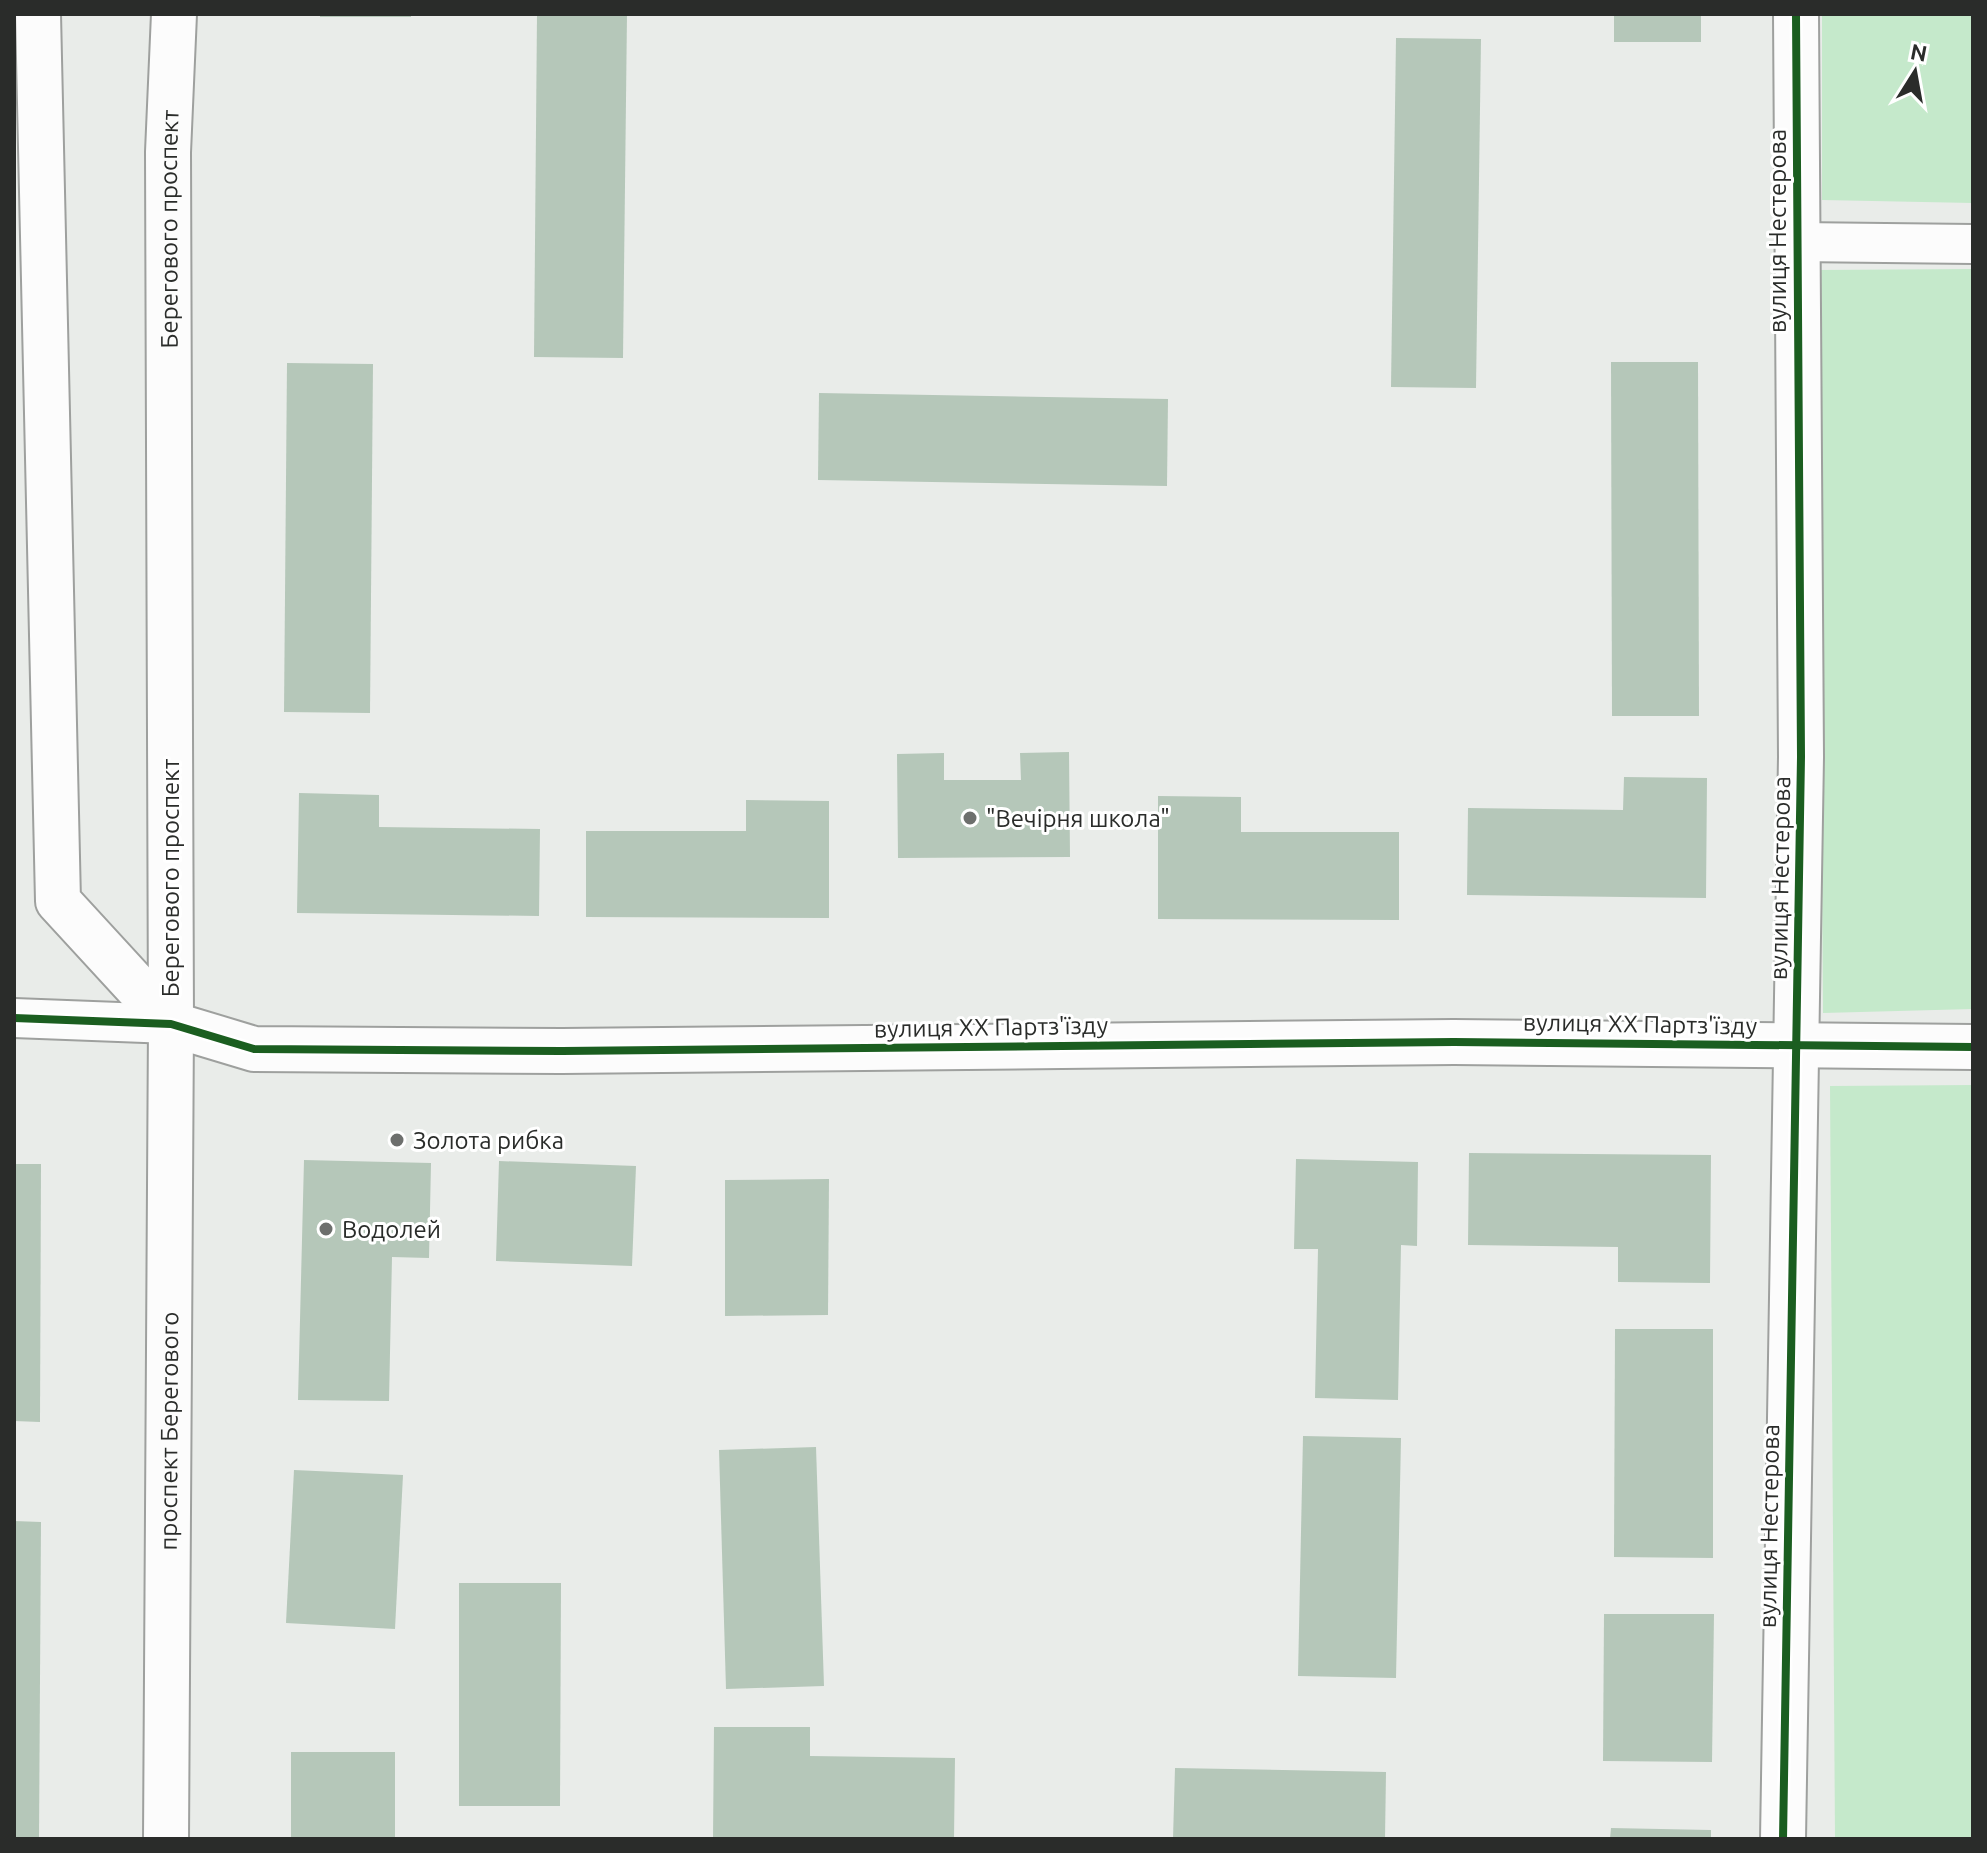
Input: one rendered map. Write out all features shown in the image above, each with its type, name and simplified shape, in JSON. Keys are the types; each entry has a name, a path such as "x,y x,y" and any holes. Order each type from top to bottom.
{"street":[{"name":"Берегового проспект","path":"38,14 58,901 171,1024"},
{"name":"Берегового проспект","path":"171,1024 168,152 174,14"},
{"name":"вулиця Нестерова","path":"1783,1839 1801,757 1796,14"},
{"path":"1797,242 1973,244"},
{"name":"вулиця XX Партз'їзду","path":"14,1018 171,1024 254,1049 562,1051 1454,1042 1973,1047"},
{"name":"проспект Берегового","path":"166,1839 171,1024"}],"green space":[{"path":"1822,14 1973,14 1973,203 1822,200"},
{"path":"1973,269 1973,1009 1823,1013 1818,270"},
{"path":"1973,1085 1973,1839 1835,1839 1830,1086"}],"building":[{"path":"320,14 411,14 411,17 320,17"},
{"path":"537,14 627,14 623,358 534,357"},
{"path":"1614,14 1701,14 1701,42 1614,42"},
{"path":"1396,38 1481,39 1476,388 1391,387"},
{"path":"1611,362 1698,362 1699,716 1612,716"},
{"path":"287,363 373,364 370,713 284,712"},
{"path":"819,393 1168,399 1167,486 818,480"},
{"path":"1069,752 1070,857 898,858 897,754 944,753 944,780 1021,780 1020,753"},
{"path":"1624,777 1707,778 1706,898 1467,895 1468,808 1623,810"},
{"path":"299,793 379,795 379,827 540,829 539,916 297,913"},
{"path":"1158,796 1241,797 1241,832 1399,832 1399,920 1158,919"},
{"path":"746,800 829,801 829,918 586,917 586,831 746,831"},
{"path":"1469,1153 1711,1155 1710,1283 1618,1282 1618,1247 1468,1245"},
{"path":"1296,1159 1418,1162 1417,1246 1401,1245 1398,1400 1315,1398 1318,1249 1294,1249"},
{"path":"304,1160 431,1163 429,1258 392,1257 389,1401 298,1400"},
{"path":"499,1161 636,1166 632,1266 496,1261"},
{"path":"14,1164 41,1164 40,1422 14,1421"},
{"path":"829,1179 828,1315 725,1316 725,1180"},
{"path":"1615,1329 1713,1329 1713,1558 1614,1557"},
{"path":"1303,1436 1401,1438 1396,1678 1298,1676"},
{"path":"816,1447 824,1686 726,1689 719,1450"},
{"path":"294,1470 403,1475 395,1629 286,1623"},
{"path":"14,1521 41,1522 39,1839 14,1839"},
{"path":"459,1583 561,1583 560,1806 459,1806"},
{"path":"1604,1614 1714,1614 1712,1762 1603,1761"},
{"path":"714,1727 810,1727 810,1756 955,1758 954,1839 713,1839"},
{"path":"291,1752 395,1752 395,1839 291,1839"},
{"path":"1175,1768 1386,1772 1385,1839 1173,1839"},
{"path":"1611,1828 1711,1830 1711,1839 1610,1839"}],"cycle path":[{"path":"1783,1839 1801,757 1796,14"},
{"path":"14,1018 171,1024 254,1049 562,1051 1454,1042 1973,1047"}],"place":[{"name":"\"Вечірня школа\"","path":"970,818"},
{"name":"Золота рибка","path":"397,1140"},
{"name":"Водолей","path":"326,1229"}]}
